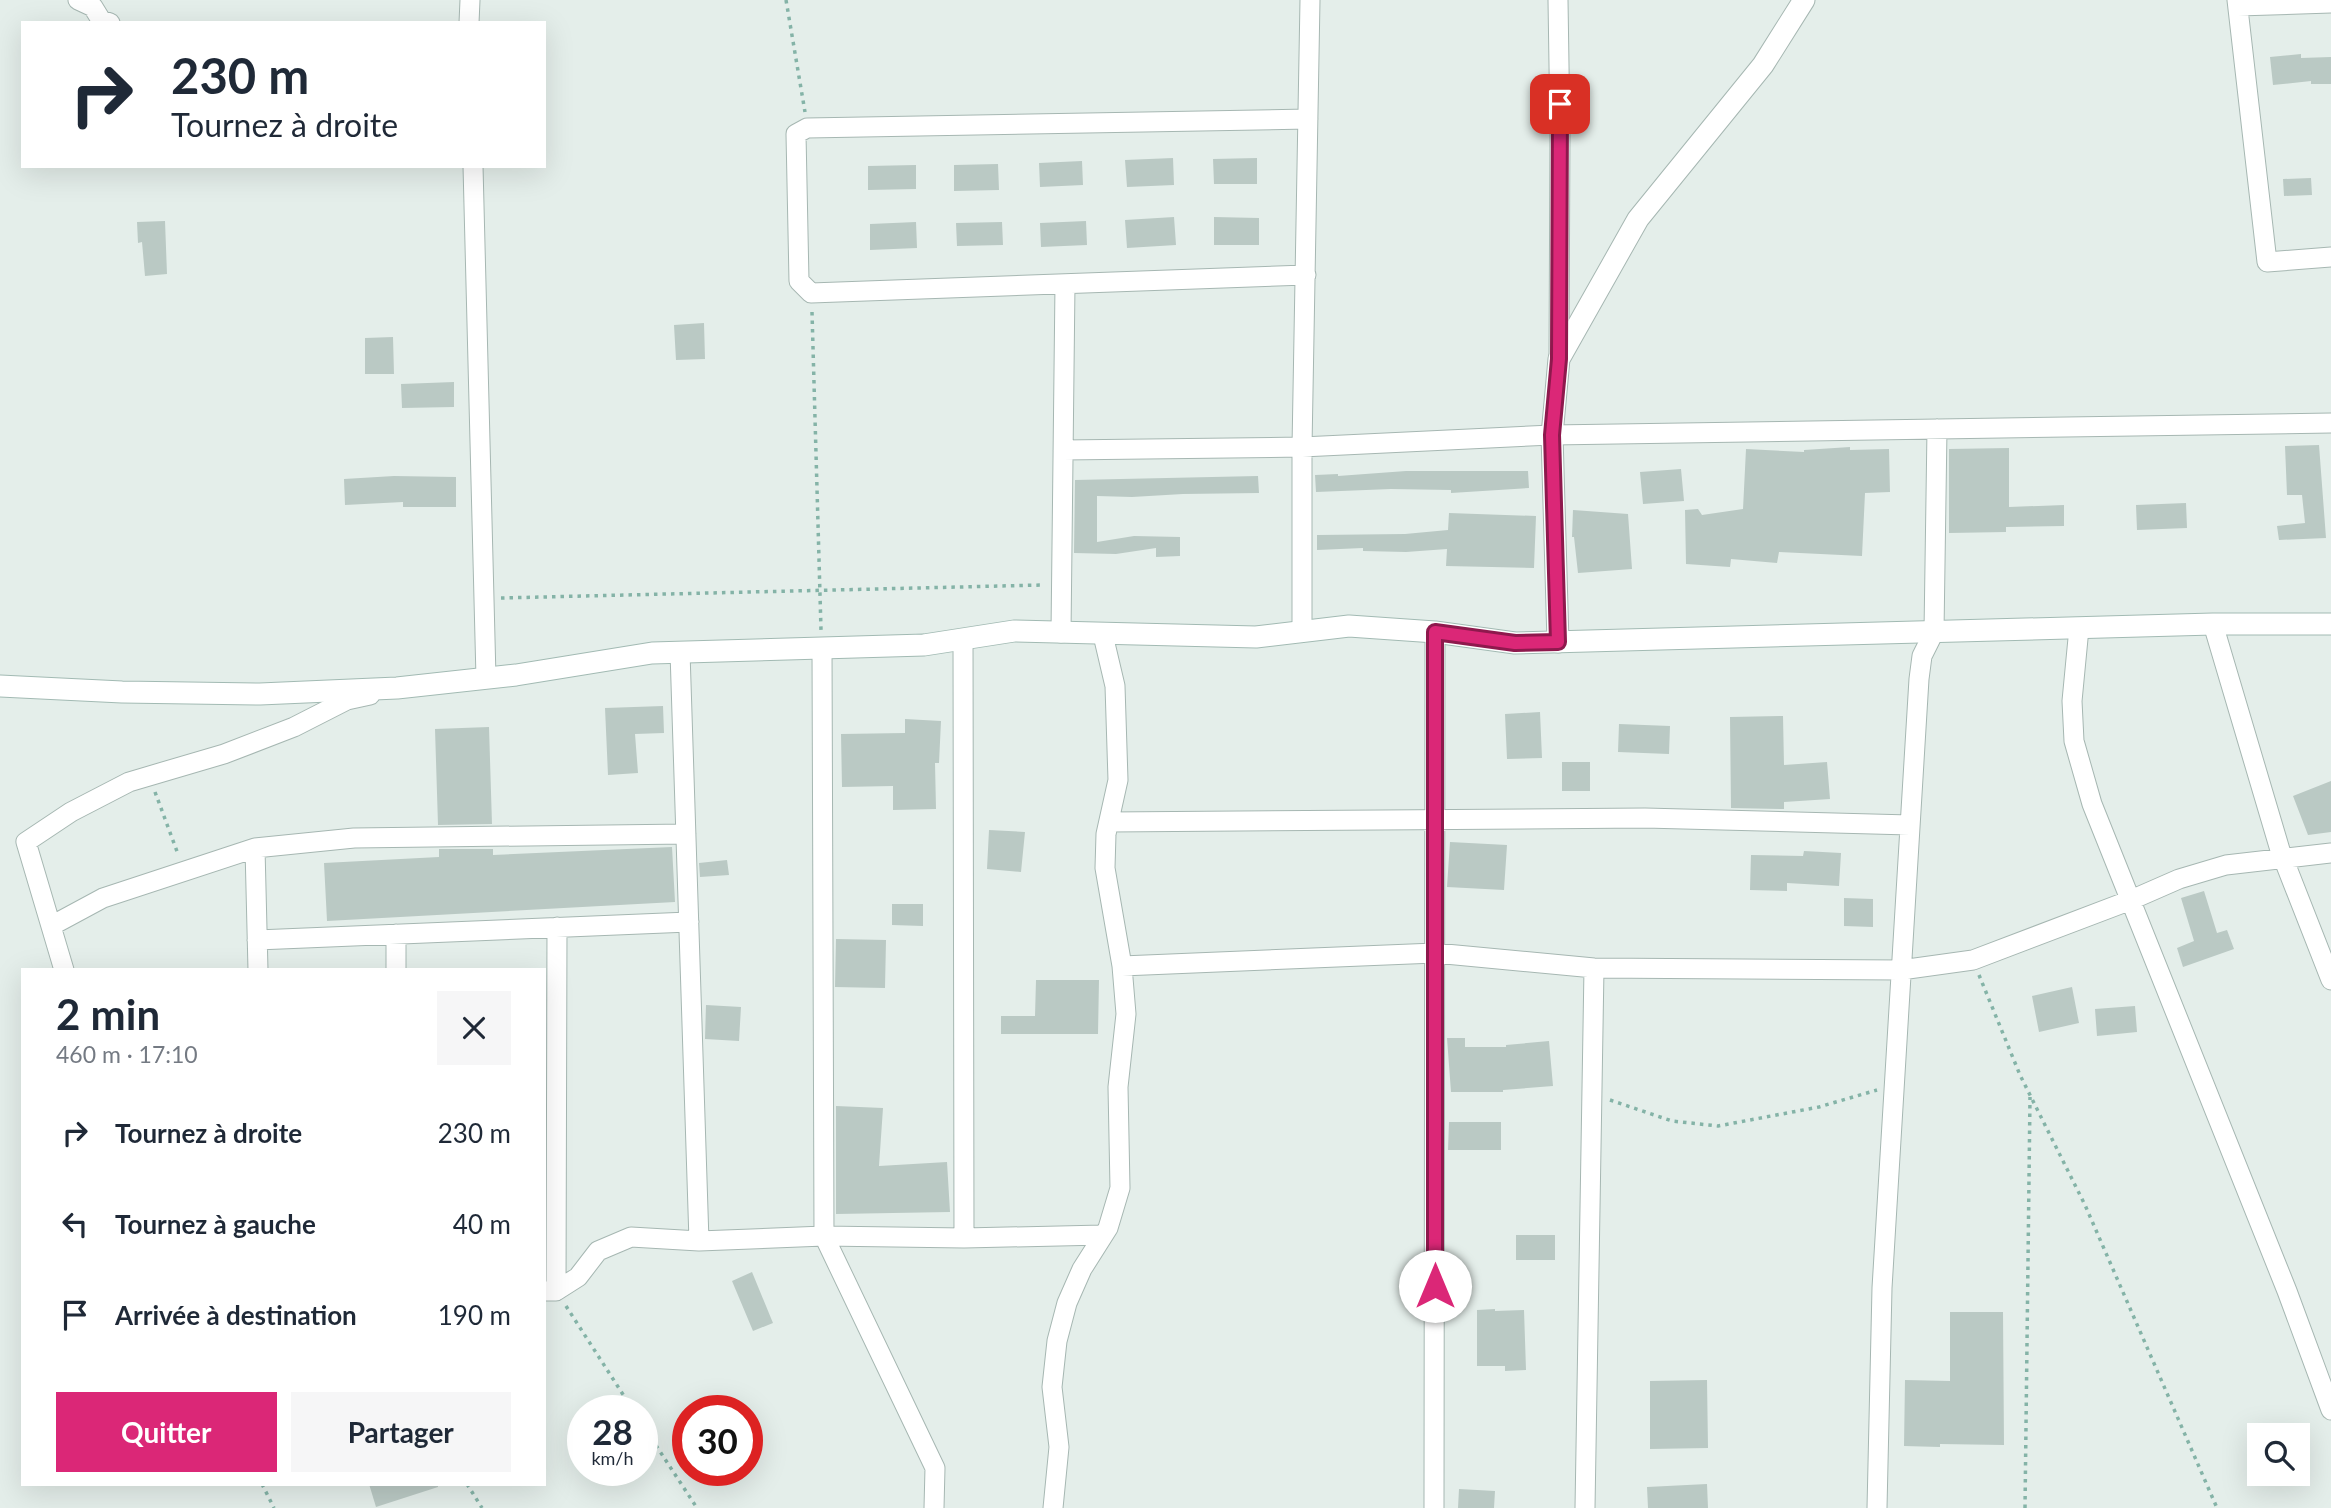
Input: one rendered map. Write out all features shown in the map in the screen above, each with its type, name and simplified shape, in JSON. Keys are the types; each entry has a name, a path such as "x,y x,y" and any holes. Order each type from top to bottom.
{"main road":[{"path":"1558,642 1552,435 1559,359 1638,219 1763,65 1804,0"},
{"path":"0,686 122,692 260,694 397,688 486,678 652,653 924,645 1014,631 1256,637 1349,626 1435,632 1515,643 2213,624 2331,624"}],"street":[{"path":"78,0 93,7 105,21"},
{"path":"469,21 470,0"},
{"path":"1302,632 1302,447 1310,0"},
{"path":"1558,0 1559,359"},
{"path":"2331,3 2238,3 2267,262 2331,257"},
{"path":"1306,275 811,293 799,281 796,134 807,128 1308,119"},
{"path":"473,168 486,678"},
{"path":"1061,633 1065,284"},
{"path":"1063,450 1302,447 1552,435 2331,423"},
{"path":"1877,1508 1882,1289 1919,679 1923,656 1934,632 1937,429"},
{"path":"2213,624 2283,858 2331,980"},
{"path":"2079,628 2072,701 2074,741 2092,804 2287,1291 2331,1410"},
{"path":"1434,1508 1435,632"},
{"path":"1053,1508 1059,1447 1052,1387 1057,1342 1072,1292 1082,1269 1108,1228 1120,1188 1118,1087 1126,1014 1122,966 1105,868 1109,822 1118,780 1115,686 1103,635"},
{"path":"963,639 964,1238"},
{"path":"822,648 824,1236 935,1468 934,1508"},
{"path":"680,652 699,1241"},
{"path":"63,968 26,842 71,812 129,782 235,749 294,727 347,700 397,688"},
{"path":"1109,822 1645,818 1910,825"},
{"path":"51,926 103,898 255,848 355,838 686,834"},
{"path":"255,848 258,968"},
{"path":"1122,966 1435,953 1594,968 1901,970 1973,960 2179,879 2226,865 2331,853"},
{"path":"257,940 689,922"},
{"path":"557,927 550,1291 578,1277 598,1251 631,1237 699,1241 824,1236 964,1238 1103,1235"},
{"path":"396,934 396,968"},
{"path":"1585,1508 1594,968"}],"path":[{"path":"786,0 807,128"},
{"path":"811,293 822,648"},
{"path":"484,599 1061,584"},
{"path":"148,776 180,858 196,866"},
{"path":"1973,960 2030,1095 2085,1205 2217,1508"},
{"path":"1592,1091 1620,1105 1672,1121 1718,1126 1819,1107 1894,1085"},
{"path":"2025,1508 2030,1095"},
{"path":"550,1291 623,1395"},
{"path":"658,1448 697,1508"},
{"path":"263,1486 274,1508"},
{"path":"468,1486 482,1508"}],"building":[{"path":"2301,54 2301,58 2331,57 2331,84 2311,84 2311,81 2273,85 2270,57"},
{"path":"1173,158 1174,185 1127,187 1125,160"},
{"path":"1257,158 1257,184 1214,184 1213,159"},
{"path":"1082,161 1083,185 1040,187 1039,163"},
{"path":"998,164 999,190 954,191 954,165"},
{"path":"916,165 916,189 868,190 868,166"},
{"path":"2311,178 2312,195 2284,196 2283,179"},
{"path":"1174,217 1176,245 1127,248 1125,220"},
{"path":"1214,217 1259,218 1259,245 1214,245"},
{"path":"165,221 167,274 145,276 137,222"},
{"path":"1086,221 1087,245 1041,247 1040,223"},
{"path":"916,222 917,248 870,250 870,224"},
{"path":"1002,222 1003,245 957,246 956,223"},
{"path":"704,323 705,359 676,360 674,325"},
{"path":"393,337 394,374 365,374 365,338"},
{"path":"454,382 454,407 402,408 401,384"},
{"path":"2319,445 2326,538 2279,540 2277,526 2305,523 2302,495 2287,495 2285,446"},
{"path":"1850,447 1850,450 1889,449 1890,492 1865,493 1862,556 1779,552 1777,563 1731,559 1730,567 1686,564 1685,510 1698,509 1702,515 1743,509 1746,449 1804,452"},
{"path":"2009,448 2009,507 2064,505 2064,526 2006,527 2006,532 1949,533 1949,449"},
{"path":"1681,469 1684,501 1643,504 1640,472"},
{"path":"1406,471 1528,471 1529,488 1451,493 1451,490 1391,489 1316,492 1315,475"},
{"path":"394,476 456,477 456,507 403,507 403,502 345,505 344,479"},
{"path":"1258,476 1259,493 1097,496 1097,542 1134,536 1180,537 1180,556 1156,557 1156,548 1116,554 1074,553 1075,480"},
{"path":"2186,503 2187,528 2137,530 2136,505"},
{"path":"1573,510 1628,514 1632,569 1578,573 1572,537"},
{"path":"1449,513 1536,516 1534,568 1446,566 1447,549 1406,552 1363,551 1363,548 1317,550 1317,535 1405,534 1448,530"},
{"path":"663,706 664,733 635,734 638,773 608,775 605,708"},
{"path":"1540,712 1542,758 1507,759 1505,714"},
{"path":"1783,716 1784,765 1827,762 1830,799 1784,802 1784,809 1731,808 1730,717"},
{"path":"905,719 941,721 939,763 935,763 936,809 893,810 893,786 842,787 841,734 905,733"},
{"path":"1619,724 1670,726 1669,754 1618,752"},
{"path":"489,727 492,824 438,825 435,729"},
{"path":"1562,762 1590,762 1590,791 1562,791"},
{"path":"2331,781 2331,832 2308,835 2293,796"},
{"path":"989,830 1025,832 1021,872 987,869"},
{"path":"1450,842 1507,845 1504,890 1447,887"},
{"path":"672,847 675,902 327,921 324,863 439,857 439,849 493,849 493,855"},
{"path":"1804,851 1841,853 1839,886 1787,883 1787,891 1750,890 1751,855 1803,856"},
{"path":"727,860 729,875 700,877 699,863"},
{"path":"2204,891 2217,933 2227,930 2234,949 2183,967 2177,948 2194,941 2181,898"},
{"path":"1844,898 1873,899 1873,927 1844,926"},
{"path":"892,904 923,904 923,926 892,925"},
{"path":"836,939 886,940 885,988 835,987"},
{"path":"1036,980 1099,980 1098,1034 1001,1034 1001,1016 1035,1016"},
{"path":"2072,987 2079,1023 2039,1032 2032,996"},
{"path":"706,1005 741,1007 739,1041 705,1039"},
{"path":"2135,1006 2137,1032 2097,1036 2095,1009"},
{"path":"1447,1038 1465,1038 1465,1047 1506,1047 1549,1041 1553,1086 1503,1092 1451,1092"},
{"path":"836,1106 883,1108 879,1166 947,1162 950,1212 836,1214"},
{"path":"1449,1122 1501,1122 1501,1150 1448,1150"},
{"path":"1516,1235 1555,1235 1555,1260 1516,1260"},
{"path":"752,1272 773,1323 753,1331 732,1281"},
{"path":"1477,1310 1524,1310 1526,1370 1505,1371 1505,1366 1477,1366"},
{"path":"1950,1312 2003,1312 2004,1445 1904,1446 1905,1380 1950,1381"},
{"path":"1707,1380 1708,1448 1650,1449 1650,1381"},
{"path":"1707,1484 1708,1508 1648,1508 1647,1487"},
{"path":"370,1486 438,1486 438,1487 376,1507"},
{"path":"1459,1489 1495,1491 1494,1508 1458,1508"}],"route":[{"path":"1435,1286 1435,632 1515,643 1558,642 1552,435 1559,359 1560,104"}]}
